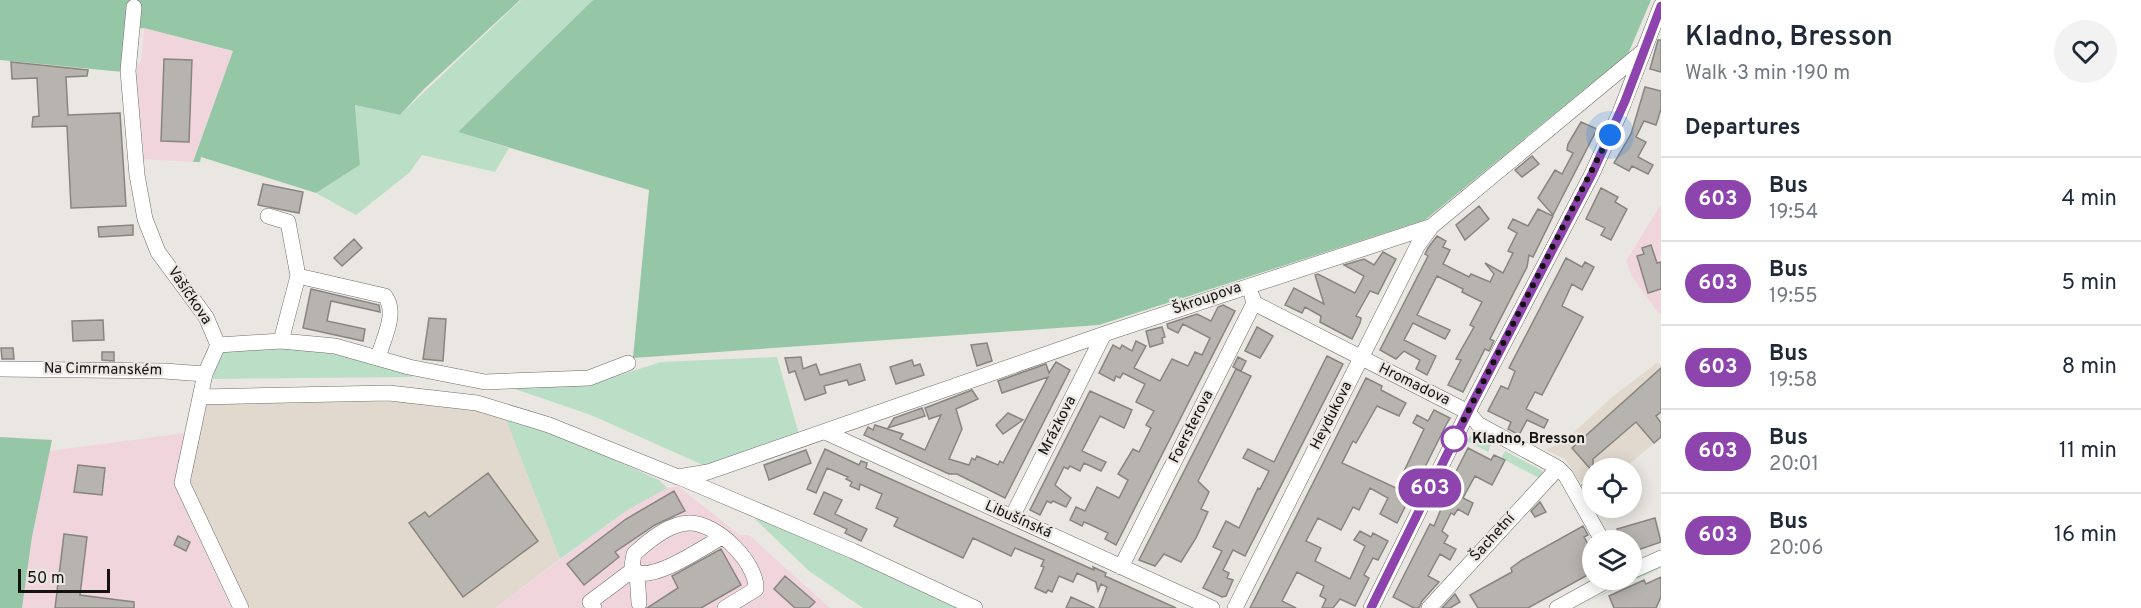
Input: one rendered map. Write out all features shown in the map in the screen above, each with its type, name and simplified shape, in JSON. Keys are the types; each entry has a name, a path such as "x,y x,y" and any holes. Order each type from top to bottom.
{"street":[{"name":"Vašíčkova","path":"134,7 128,71 137,175 145,219 158,252 206,317 218,345"},
{"path":"1371,608 1468,412 1592,174 1623,106 1641,53 1659,16"},
{"name":"Škroupova","path":"678,477 726,466 1104,334 1432,226 1641,53"},
{"path":"268,216 288,222 298,276 281,340"},
{"name":"Heydukova","path":"1235,608 1418,245 1432,226"},
{"path":"298,276 385,296 391,304 391,314 378,358"},
{"path":"1247,286 1254,303"},
{"name":"Hromadova","path":"1254,303 1468,412 1478,424 1558,468 1566,476 1596,530"},
{"name":"Foersterova","path":"1121,567 1254,303"},
{"name":"Mrázkova","path":"1012,518 1104,334"},
{"path":"241,608 182,483 205,374 218,345 281,340 335,346 485,382 589,378 628,363"},
{"name":"Na Cimrmanském","path":"0,369 164,371 205,374"},
{"path":"201,397 389,393 477,403 549,425 678,477 853,550 975,608"},
{"name":"Libušínská","path":"825,432 1212,608"},
{"name":"Šachetní","path":"1429,608 1558,468"},
{"path":"639,603 634,554 645,544 678,525 690,523 704,526 732,543 756,579 756,589 725,608"},
{"path":"635,571 644,575 665,568 722,537"},
{"path":"1642,567 1661,558"},
{"path":"594,608 590,602 635,571"},
{"path":"1382,586 1384,608"},
{"path":"1557,608 1590,590"}],"shaded area":[{"path":"144,28 234,52 193,162 141,159 133,74 142,58"},
{"path":"1661,204 1661,313 1659,314 1631,275 1626,261"},
{"path":"1657,363 1661,365 1661,437 1636,458 1582,458 1582,481 1580,482 1565,459 1546,450 1570,436 1612,397"},
{"path":"208,401 412,402 468,409 505,417 560,559 495,608 250,608 188,483"},
{"path":"185,433 177,490 231,608 22,608 32,537 49,451"},
{"path":"678,486 740,535 749,535 830,608 495,608 626,511 663,489"}],"green space":[{"path":"0,0 520,0 424,89 400,115 355,105 360,165 316,193 201,157 200,162 193,162 233,51 144,28 137,29 123,72 0,60"},
{"path":"521,0 593,0 458,132 509,148 495,172 422,155 409,173 356,215 316,193 360,165 355,105 400,115"},
{"path":"593,0 1651,0 1628,54 1425,220 1099,325 633,358 649,190 458,132"},
{"path":"273,345 335,352 412,373 412,377 213,379 214,364 222,352"},
{"path":"777,357 800,438 731,460 703,465 591,415 503,385 598,382 661,362"},
{"path":"505,417 543,428 659,480 667,488 626,511 560,559"},
{"path":"1472,434 1491,444 1488,452 1467,441"},
{"path":"0,437 52,440 32,537 22,608 0,608"},
{"path":"848,449 1200,608 1193,608 847,451"},
{"path":"1505,451 1543,471 1541,479 1501,458"},
{"path":"757,514 962,608 863,608 809,571 755,519"},
{"path":"1661,564 1661,568 1642,577 1642,574"},
{"path":"1610,590 1614,590 1579,606"}],"building":[{"path":"1658,40 1661,40 1661,72 1650,69"},
{"path":"164,59 192,60 189,142 161,141"},
{"path":"11,62 88,70 87,76 66,77 68,115 120,113 126,206 71,208 67,126 32,127 33,117 39,116 37,78 12,79"},
{"path":"1645,87 1661,91 1661,109 1656,125 1644,121 1636,137 1646,142 1638,157 1653,165 1648,174 1632,166 1629,171 1614,163 1631,134"},
{"path":"1581,122 1597,129 1553,215 1538,198 1555,170 1562,174 1573,153 1567,150 1568,144"},
{"path":"1532,156 1539,164 1522,177 1515,170"},
{"path":"263,184 303,192 299,213 258,205"},
{"path":"1601,188 1618,197 1615,202 1627,209 1611,240 1601,235 1605,228 1586,219"},
{"path":"1479,206 1489,219 1465,240 1456,225"},
{"path":"1538,209 1553,216 1533,257 1529,255 1527,267 1490,339 1494,341 1489,351 1485,349 1463,392 1448,385 1461,360 1456,359 1474,327 1470,325 1482,302 1462,292 1463,289 1437,276 1417,315 1450,330 1445,339 1413,323 1404,340 1436,356 1427,375 1416,369 1420,360 1404,351 1396,359 1380,350 1428,256 1425,254 1428,248 1437,236 1446,241 1443,247 1450,250 1443,264 1469,277 1471,274 1490,282 1494,274 1485,263 1503,273 1513,253 1508,251 1517,233 1508,228 1513,219 1528,226"},
{"path":"133,225 133,235 99,237 98,227"},
{"path":"354,239 362,248 342,266 334,258"},
{"path":"1651,245 1657,263 1661,262 1661,289 1648,293 1637,256 1644,254 1642,248"},
{"path":"1383,252 1396,259 1378,294 1370,291 1356,316 1361,318 1352,339 1320,322 1321,316 1305,307 1302,313 1285,305 1294,288 1324,304 1315,275 1318,274 1355,293 1364,276 1344,265 1364,259 1374,265"},
{"path":"1566,258 1582,267 1585,262 1594,267 1582,290 1572,284 1562,306 1583,317 1542,395 1535,392 1526,409 1548,420 1544,428 1527,420 1519,435 1508,429 1511,422 1488,411 1501,386 1508,389 1515,371 1509,368"},
{"path":"311,289 379,305 380,312 331,301 327,321 365,329 363,341 303,328"},
{"path":"1223,305 1235,311 1116,545 1105,539 1108,533 1084,522 1082,526 1070,520 1076,507 1085,511 1097,487 1119,498 1128,480 1118,474 1133,449 1139,452 1151,428 1146,425 1154,411 1136,402 1145,384 1123,373 1120,378 1116,376 1114,381 1099,373 1113,345 1120,349 1122,345 1132,351 1136,341 1146,346 1134,368 1160,381 1172,359 1188,366 1195,352 1202,355 1210,338 1183,324 1178,333 1168,328 1167,324 1197,314 1211,321 1218,307"},
{"path":"429,318 446,319 443,361 423,359"},
{"path":"103,320 104,340 73,341 72,321"},
{"path":"1162,327 1165,337 1162,338 1163,343 1150,347 1146,331"},
{"path":"1257,327 1273,336 1260,358 1245,351"},
{"path":"987,343 992,361 977,366 971,345"},
{"path":"1,348 13,348 14,359 2,359"},
{"path":"102,352 114,352 114,361 102,360"},
{"path":"1327,356 1343,364 1245,556 1233,550 1223,570 1229,573 1227,578 1233,580 1226,596 1222,597 1203,588 1222,551 1213,547 1226,521 1239,528 1258,488 1260,489 1269,471 1243,458 1248,449 1274,462"},
{"path":"801,357 803,369 816,364 820,375 860,364 865,380 849,385 847,380 824,386 826,393 805,400 795,371 789,373 785,358"},
{"path":"1238,357 1246,361 1241,371 1233,367"},
{"path":"912,360 914,366 920,364 924,375 896,384 890,367"},
{"path":"1056,362 1070,370 1005,498 957,474 949,474 864,435 868,427 873,430 875,425 903,434 900,439 925,450 941,415 929,419 925,408 972,390 978,399 956,409 962,429 949,459 969,465 972,458 975,460 977,456 998,465 1000,461 1003,463 1048,377 1002,393 998,381 1046,364 1049,373"},
{"path":"1661,368 1661,412 1656,416 1661,423 1661,437 1654,443 1636,422 1594,458 1582,459 1572,448"},
{"path":"1236,369 1251,376 1198,481 1209,492 1201,509 1208,512 1196,538 1181,562 1164,554 1155,566 1139,560"},
{"path":"1366,378 1382,386 1381,390 1406,403 1399,416 1377,406 1356,443 1353,441 1342,463 1396,488 1424,429 1413,423 1417,415 1428,421 1434,410 1450,418 1397,523 1380,514 1388,498 1370,488 1359,510 1353,507 1341,530 1318,518 1306,541 1321,548 1315,561 1350,579 1365,546 1354,540 1360,531 1371,537 1373,533 1388,541 1378,560 1373,558 1364,575 1369,578 1355,606 1340,599 1333,608 1322,608 1326,599 1320,596 1324,586 1297,572 1282,601 1296,608 1250,608"},
{"path":"1090,391 1132,410 1124,428 1100,416 1082,451 1106,462 1101,471 1084,463 1080,471 1070,466 1068,469 1064,467 1055,485 1071,498 1066,507 1053,501 1051,503 1047,501 1040,515 1030,510"},
{"path":"922,408 925,416 888,428 894,418"},
{"path":"1008,413 1023,420 1003,434 996,425"},
{"path":"1468,448 1491,460 1494,455 1505,460 1492,485 1475,476 1463,498 1473,503 1468,515 1458,509 1454,515 1451,513 1442,531 1448,536 1444,543 1456,549 1450,560 1440,554 1428,576 1439,582 1422,601 1419,608 1414,608 1393,597 1430,524 1434,526 1441,509 1438,507"},
{"path":"825,449 859,465 861,461 867,463 866,468 1094,570 1093,567 1106,573 1105,576 1176,608 1099,608 1107,587 1101,584 1098,591 1096,582 1077,573 1073,582 1059,576 1052,592 1048,590 1046,593 1035,588 1044,567 1041,566 1044,560 1015,548 1011,556 973,538 963,558 894,526 898,518 876,508 882,494 860,484 859,490 850,486 852,482 846,479 848,477 827,468 816,493 807,489"},
{"path":"806,450 811,463 769,480 764,465"},
{"path":"78,465 105,468 102,495 74,492"},
{"path":"488,473 538,541 463,597 409,523 425,512 429,517"},
{"path":"674,491 685,511 655,525 615,552 619,557 584,585 567,564 626,519"},
{"path":"824,492 842,500 835,514 867,529 861,541 845,533 847,529 814,514"},
{"path":"1540,502 1546,512 1535,517 1531,511"},
{"path":"1655,518 1661,542 1642,549 1642,530 1617,529"},
{"path":"1583,526 1585,530 1582,530 1582,578 1528,608 1478,608 1470,595 1512,572 1511,568"},
{"path":"64,534 87,537 80,595 134,602 134,608 55,608"},
{"path":"178,536 190,542 186,551 174,545"},
{"path":"721,549 741,585 701,608 647,608 678,588 672,576"},
{"path":"785,576 815,602 809,608 795,608 774,589"},
{"path":"1661,577 1661,597 1656,608 1614,608 1609,596 1622,590 1642,590 1642,581 1644,580 1646,584"},
{"path":"1455,594 1460,602 1450,608 1442,608"},
{"path":"1071,597 1095,608 1066,608"}],"bus line":[{"name":"603","path":"1371,608 1472,404 1592,174 1631,87 1641,53 1661,6"}],"place":[{"name":"Kladno, Bresson","path":"1454,439"}],"route":[{"path":"1454,439 1610,135"}]}
